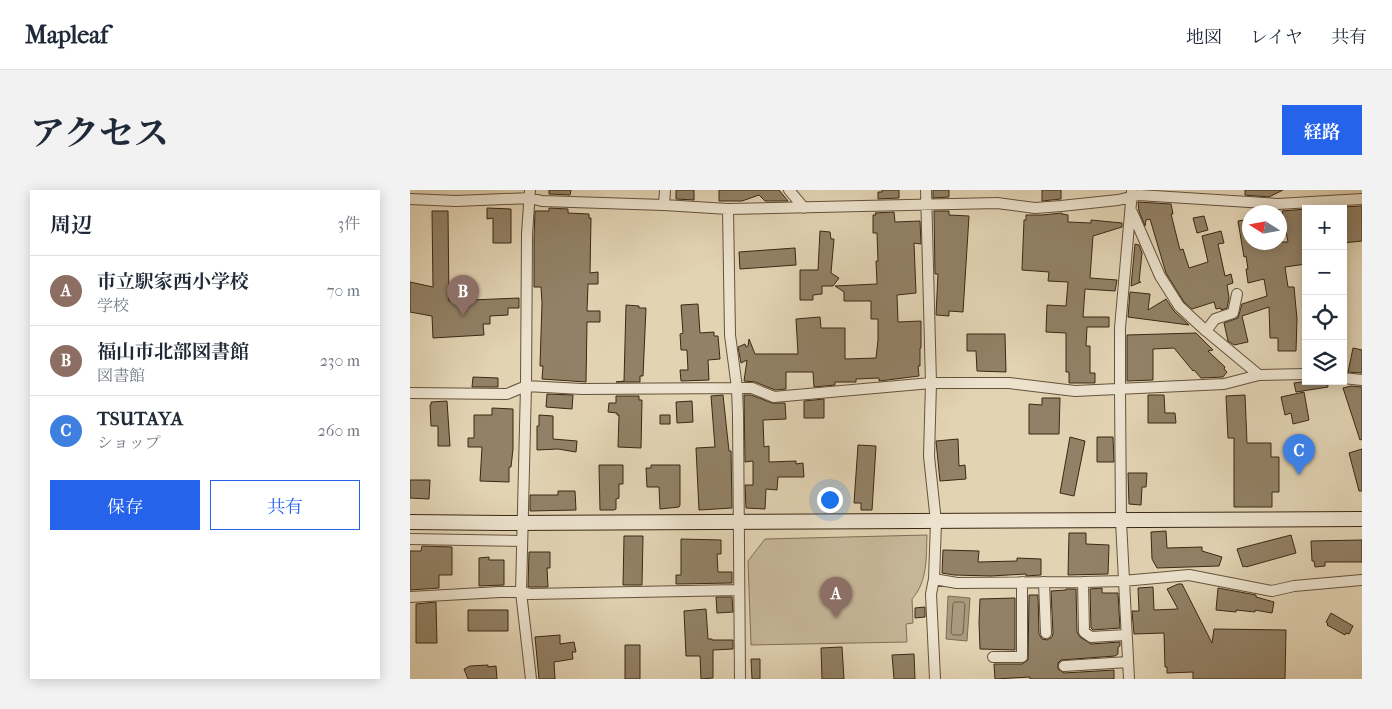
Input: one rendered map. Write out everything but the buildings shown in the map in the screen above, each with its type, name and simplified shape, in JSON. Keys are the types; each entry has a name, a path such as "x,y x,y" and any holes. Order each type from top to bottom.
{"street":[{"path":"664,205 665,190"},
{"path":"789,190 804,208"},
{"path":"926,190 931,383 930,456 936,522 934,579 931,594 935,679"},
{"path":"1119,190 1132,194 1278,204 1362,199"},
{"path":"530,194 527,234 526,386 521,592 531,679"},
{"path":"410,199 456,201 530,194 542,201 728,209 997,203 1035,208 1118,200 1132,194"},
{"path":"1129,679 1121,521 1120,328 1132,211 1132,194"},
{"path":"728,209 730,335 737,388 740,522 740,679"},
{"path":"1132,211 1160,276 1178,306 1260,375"},
{"path":"1206,331 1215,319 1233,313 1237,294"},
{"path":"410,393 507,394 526,386 582,390 752,388 774,397 931,383 1009,383 1075,391 1224,384 1260,375 1302,372"},
{"path":"1347,378 1362,380"},
{"path":"410,522 936,522 1362,519"},
{"path":"410,539 522,541"},
{"path":"934,579 957,583 1083,582 1124,581 1189,575 1272,591 1294,586 1362,580"},
{"path":"993,657 1022,657 1022,582"},
{"path":"1044,582 1046,633"},
{"path":"1083,582 1084,632 1091,637 1126,635"},
{"path":"410,597 521,592 530,594 739,590"},
{"path":"1064,666 1128,662"}],"shaded area":[{"path":"927,535 924,577 912,599 913,623 906,624 907,642 751,645 748,561 765,539"}],"water":[{"path":"948,596 970,598 967,641 946,639"}],"place":[{"name":"福山市北部図書館","path":"463,316"},
{"name":"TSUTAYA","path":"1299,475"},
{"name":"市立駅家西小学校","path":"836,618"}]}
